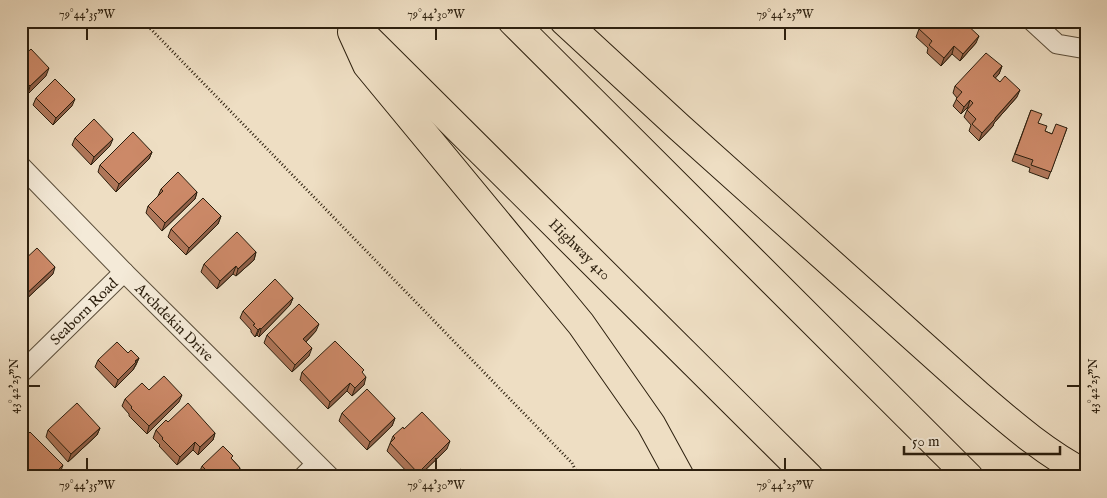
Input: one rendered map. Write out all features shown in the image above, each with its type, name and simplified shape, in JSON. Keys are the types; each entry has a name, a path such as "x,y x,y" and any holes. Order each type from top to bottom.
{"highway":[{"path":"349,21 367,65 581,324 651,424 680,477"},
{"name":"Highway 410","path":"349,21 809,477"},
{"path":"512,21 969,477"},
{"path":"564,21 679,127 976,393 1035,442 1086,474"}],"street":[{"path":"1032,21 1057,44 1086,49"},
{"name":"Archdekin Drive","path":"21,166 124,272 323,470"},
{"name":"Seaborn Road","path":"21,373 124,272"},
{"path":"303,477 323,470"}],"path":[{"path":"143,21 572,463 579,477"}],"building":[{"path":"927,21 963,21 979,36 963,54 954,46 944,58 929,45 932,41 919,29"},
{"path":"31,49 49,68 30,86 21,77 21,58"},
{"path":"986,53 1002,66 993,76 1000,82 1005,76 1020,90 982,133 972,124 976,119 967,110 973,103 970,100 964,107 956,99 962,92 955,86"},
{"path":"55,79 75,99 56,118 36,98"},
{"path":"1031,110 1042,114 1038,123 1047,126 1045,131 1052,134 1056,124 1067,128 1051,172 1031,165 1033,160 1015,154"},
{"path":"94,119 113,139 94,157 75,138"},
{"path":"133,132 152,152 119,184 100,165"},
{"path":"178,172 197,192 165,223 148,206"},
{"path":"203,198 221,216 189,248 171,229"},
{"path":"237,232 256,252 238,269 236,266 220,281 204,264"},
{"path":"37,248 55,267 23,297 21,295 21,263"},
{"path":"275,279 293,298 258,330 243,311"},
{"path":"299,304 319,324 303,339 312,348 295,365 267,335"},
{"path":"335,341 364,370 362,372 366,377 355,388 350,383 330,402 302,372"},
{"path":"117,342 128,353 131,350 139,358 118,380 98,360"},
{"path":"164,376 182,395 149,426 125,399 142,383 149,390"},
{"path":"367,389 395,418 370,442 342,413"},
{"path":"77,403 100,428 71,454 48,430"},
{"path":"188,403 215,433 200,447 195,442 180,457 156,430 166,420 168,422"},
{"path":"422,412 450,441 418,473 390,443 395,438 393,436 403,427 404,429"},
{"path":"30,432 63,465 51,477 21,477 21,441"},
{"path":"223,446 233,456 231,458 240,468 231,477 213,477 202,466"},
{"path":"461,469 466,477 449,477"}]}
